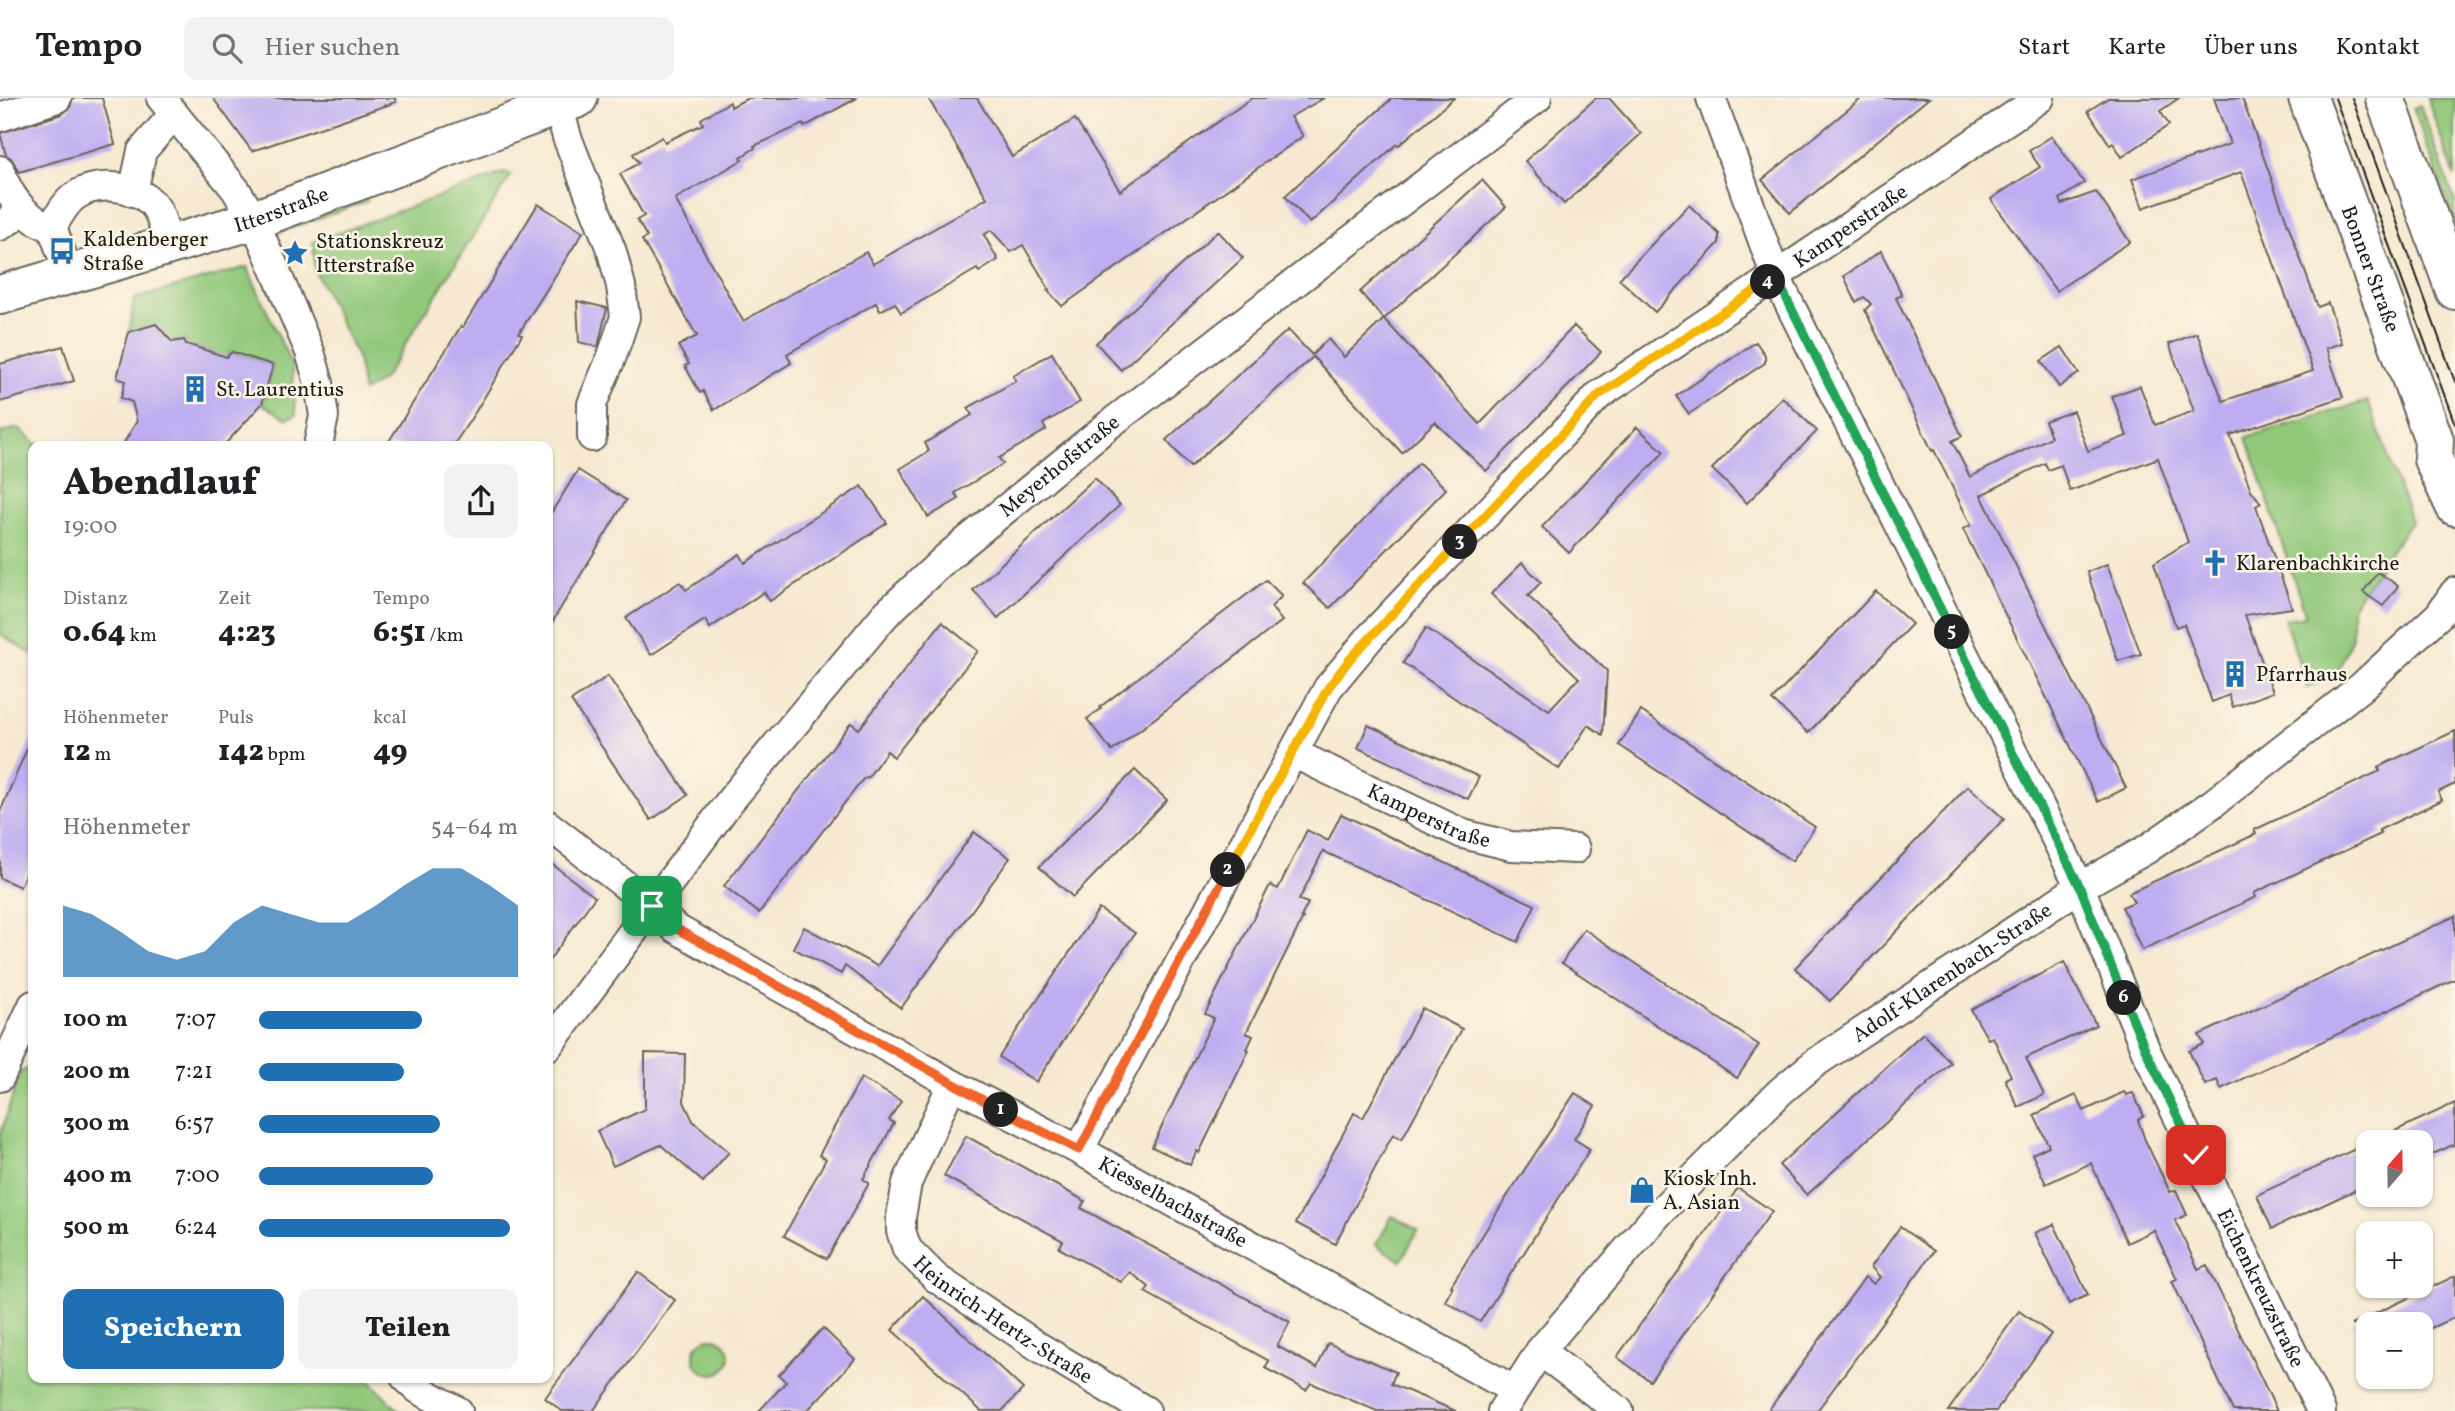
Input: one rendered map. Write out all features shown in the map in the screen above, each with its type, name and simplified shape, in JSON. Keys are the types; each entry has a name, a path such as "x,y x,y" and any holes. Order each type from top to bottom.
{"main road":[{"name":"Bonner Straße","path":"2308,98 2444,453 2433,459 2455,506"},
{"path":"2385,98 2455,289"},
{"name":"Itterstraße","path":"0,295 254,220 568,102"}],"street":[{"path":"0,117 57,98"},
{"name":"Meyerhofstraße","path":"553,1039 730,801 885,615 947,557 1129,409 1537,98"},
{"name":"Eichenkreuzstraße","path":"1711,98 1776,277 2080,887 2146,1051 2321,1411"},
{"name":"Kamperstraße","path":"1079,1150 1328,688 1350,659 1599,395 2040,98"},
{"name":"Itterstraße","path":"568,102 612,252 621,286 625,317 592,404 592,437"},
{"path":"133,192 142,151 168,106 236,190 254,220 310,352 319,383 324,416 319,441"},
{"path":"0,170 9,217 51,227"},
{"path":"51,227 73,197 90,189 106,187 133,192 153,205 158,212 168,245"},
{"path":"51,227 69,274"},
{"name":"Adolf-Klarenbach-Straße","path":"1508,1400 1540,1350 1658,1214 1781,1091 1815,1063 2080,887 2147,849 2212,804 2360,688 2439,615 2455,592"},
{"name":"Kamperstraße","path":"1293,753 1463,834 1511,846 1575,849"},
{"path":"553,829 652,906"},
{"name":"Kiesselbachstraße","path":"652,906 675,928 952,1084 1079,1150 1508,1400"},
{"path":"0,1077 22,1022"},
{"name":"Heinrich-Hertz-Straße","path":"952,1084 907,1183 901,1231 907,1249 936,1278 1040,1347 1146,1411"},
{"path":"1540,1350 1619,1411"},
{"path":"412,1383 458,1411"}],"green space":[{"path":"2427,98 2455,98 2455,177"},
{"path":"2420,105 2455,201 2455,223 2413,108"},
{"path":"506,172 511,175 383,380 363,392 357,357 315,271 313,242"},
{"path":"364,193 368,201 277,233 281,227"},
{"path":"247,267 292,366 296,415 287,419 262,404 273,365 232,352 221,362 212,352 196,347 190,352 184,340 169,342 129,332 134,299"},
{"path":"2368,401 2411,521 2352,607 2352,636 2338,671 2308,688 2284,619 2306,616 2247,437"},
{"path":"18,428 33,441 28,441 28,652 0,634 0,433"},
{"path":"28,1069 28,1383 372,1383 399,1411 0,1411 0,1136 20,1072"},
{"path":"1392,1216 1418,1230 1401,1261 1376,1245"},
{"path":"712,1338 725,1343 730,1356 725,1369 712,1374 699,1369 694,1356 699,1343"}],"building":[{"path":"73,98 102,98 115,144 19,172 11,158 6,155 0,133 62,114 70,108"},
{"path":"213,98 395,98 396,102 252,151"},
{"path":"748,98 857,98 804,127 803,124 754,146 755,148 741,157 742,160 675,199 743,321 866,252 873,264 987,198 928,98 977,98 1012,157 1075,119 1120,191 1252,98 1324,98 1290,117 1303,136 1062,306 1047,290 1049,289 1023,245 1011,252 991,230 984,235 998,260 979,272 977,269 901,313 895,303 880,311 876,303 787,354 791,363 714,410 703,391 700,393 685,366 689,364 678,346 697,336 642,240 647,237 637,220 644,216 620,174 639,163 633,154 662,137 665,142 703,124 701,119 730,102 731,107"},
{"path":"1392,98 1454,98 1397,144 1310,223 1285,196"},
{"path":"1596,98 1609,98 1641,134 1564,204 1525,161"},
{"path":"1862,98 1929,98 1790,213 1762,180"},
{"path":"2108,98 2179,98 2160,111 2169,125 2122,157 2113,143 2110,145 2088,111"},
{"path":"2214,98 2242,98 2318,307 2328,303 2342,343 2326,348 2343,397 2230,435 2251,490 2261,503 2256,506 2292,608 2245,615 2273,692 2233,707 2229,695 2212,702 2184,624 2176,627 2154,563 2188,542 2158,458 2070,491 2061,465 2048,470 2045,463 1981,495 2126,788 2098,802 1963,529 1971,525 1934,450 1932,451 1865,310 1871,304 1864,297 1856,302 1844,276 1881,251 1902,295 1896,298 1962,436 1952,441 1970,477 2051,437 2045,421 2073,411 2088,451 2127,436 2112,396 2140,386 2155,425 2194,411 2169,344 2197,333 2223,401 2313,371 2241,172 2143,208 2132,179 2230,144"},
{"path":"2052,136 2084,183 2060,199 2062,204 2096,192 2130,242 2056,291 1991,199 2040,167 2029,151"},
{"path":"1482,180 1506,207 1384,319 1360,292"},
{"path":"538,204 583,232 519,333 522,335 456,441 389,441 461,326 463,327"},
{"path":"1689,205 1719,234 1719,243 1655,312 1619,279"},
{"path":"1218,231 1243,258 1121,370 1096,343"},
{"path":"577,301 607,308 598,347 579,342"},
{"path":"1384,319 1480,424 1574,326 1601,352 1486,471 1435,422 1402,453 1313,357 1190,467 1166,440 1288,330 1312,355 1328,339 1344,357"},
{"name":"St. Laurentius","path":"156,324 172,342 184,340 186,344 227,357 232,352 273,365 262,404 228,441 125,441 137,421 132,402 121,398 125,381 117,378 129,332"},
{"path":"1756,342 1765,355 1765,363 1689,414 1676,396"},
{"path":"63,346 74,381 0,402 0,364"},
{"path":"2062,347 2079,373 2059,387 2041,361"},
{"path":"1052,353 1080,402 1043,424 1046,430 999,458 1003,464 955,493 959,499 928,517 900,469 929,451 925,443 972,415 968,408 1016,381 1013,376"},
{"path":"1782,397 1817,431 1747,503 1712,469"},
{"path":"1637,427 1664,452 1569,553 1542,527"},
{"path":"1419,463 1446,489 1330,608 1303,583"},
{"path":"578,470 626,500 553,621 553,510"},
{"path":"1095,478 1120,505 998,618 973,590"},
{"path":"862,486 887,523 770,601 764,592 710,628 705,620 651,655 626,618 680,582 686,590 740,554 745,563"},
{"path":"1522,563 1541,582 1528,596 1607,671 1603,735 1588,725 1559,769 1403,663 1426,628 1549,710 1579,678 1491,594"},
{"path":"2107,564 2141,654 2118,661 2087,572"},
{"path":"2378,572 2398,586 2383,606 2363,592"},
{"path":"1266,580 1282,596 1271,607 1282,621 1112,751 1087,719"},
{"path":"1876,591 1912,624 1808,733 1772,700"},
{"path":"942,622 978,651 894,757 887,751 868,777 864,778 759,913 724,886 851,723 859,729"},
{"path":"608,676 688,795 651,820 571,701"},
{"path":"1641,711 1815,827 1792,861 1619,745"},
{"path":"1368,725 1479,777 1468,799 1358,748"},
{"path":"2455,731 2455,784 2438,792 2442,800 2379,830 2381,834 2254,893 2256,897 2142,950 2122,907 2134,902 2129,893 2256,834 2254,830 2380,771 2378,767"},
{"path":"28,747 28,868 20,887 0,878 0,812"},
{"path":"1135,770 1167,800 1073,897 1039,867"},
{"path":"1968,786 2004,819 1830,1001 1795,968"},
{"path":"1341,814 1535,905 1518,942 1323,851 1299,900 1308,903 1301,917 1303,918 1246,1033 1253,1036 1247,1049 1249,1050 1199,1153 1197,1151 1190,1165 1152,1147 1214,1018 1205,1014 1270,885 1278,889 1307,830 1328,841"},
{"path":"974,832 1010,858 901,1008 845,966 841,974 793,948 804,927 877,966"},
{"path":"553,865 595,897 553,955"},
{"path":"1099,909 1135,933 1036,1082 999,1057"},
{"path":"2455,916 2455,979 2221,1089 2217,1080 2205,1085 2189,1051 2204,1044 2199,1035"},
{"path":"1584,929 1759,1045 1737,1078 1562,963"},
{"path":"2064,962 2096,1025 2026,1058 2044,1095 2018,1107 2005,1079 2011,1076 1993,1037 1988,1039 1971,1010"},
{"path":"1422,1008 1462,1029 1402,1139 1393,1134 1335,1244 1296,1223 1354,1113 1363,1118"},
{"path":"1923,1033 1951,1063 1807,1195 1779,1165"},
{"path":"645,1053 685,1054 684,1102 693,1121 729,1152 703,1182 661,1145 613,1166 597,1131 645,1109"},
{"path":"861,1078 901,1101 889,1120 894,1123 863,1179 869,1183 827,1259 784,1236 826,1159 819,1155"},
{"path":"2124,1092 2126,1095 2133,1093 2144,1116 2138,1120 2145,1140 2170,1192 2176,1190 2187,1215 2175,1220 2198,1269 2207,1265 2277,1411 2233,1411 2172,1281 2177,1279 2154,1230 2127,1243 2091,1163 2046,1184 2032,1154 2049,1146 2034,1115 2076,1095 2084,1111"},
{"path":"1575,1093 1595,1106 1574,1139 1590,1149 1480,1322 1445,1301 1453,1287 1451,1286"},
{"path":"2455,1103 2455,1144 2433,1154 2433,1130 2397,1130"},
{"path":"966,1136 1085,1201 1081,1208 1290,1322 1277,1346 1317,1368 1328,1343 1396,1372 1391,1384 1456,1411 1377,1411 1311,1383 1306,1390 1265,1368 1269,1361 1145,1292 1149,1287 1130,1272 1121,1282 1059,1248 1063,1241 944,1176"},
{"path":"2356,1149 2356,1190 2272,1229 2257,1195"},
{"path":"1738,1188 1772,1211 1650,1381 1617,1357"},
{"path":"2054,1224 2088,1295 2069,1304 2035,1233"},
{"path":"1900,1227 1934,1251 1817,1411 1768,1411 1865,1277 1874,1284 1880,1277 1871,1267"},
{"path":"638,1272 675,1300 593,1411 562,1411 545,1398"},
{"path":"2455,1276 2455,1317 2433,1327 2433,1312 2379,1312 2408,1298 2433,1298 2433,1286"},
{"path":"923,1296 1023,1389 1002,1411 981,1411 892,1330"},
{"path":"2019,1311 2051,1334 1996,1411 1948,1411"},
{"path":"823,1328 855,1359 807,1411 759,1411 786,1382 779,1375"}],"tram line":[{"path":"2335,98 2455,424"},
{"path":"2352,98 2455,382"}],"place":[{"name":"Kaldenberger Straße","path":"62,251"},
{"name":"Stationskreuz Itterstraße","path":"295,253"},
{"name":"St. Laurentius","path":"195,389"},
{"name":"Klarenbachkirche","path":"2215,563"},
{"name":"Pfarrhaus","path":"2235,674"},
{"name":"Kiosk Inh. A. Asian","path":"1642,1190"}],"route":[{"path":"652,906 675,928 741,966 952,1084 1079,1150 1328,688 1350,659 1599,395 1776,277 2080,887 2146,1051 2196,1155"}]}
